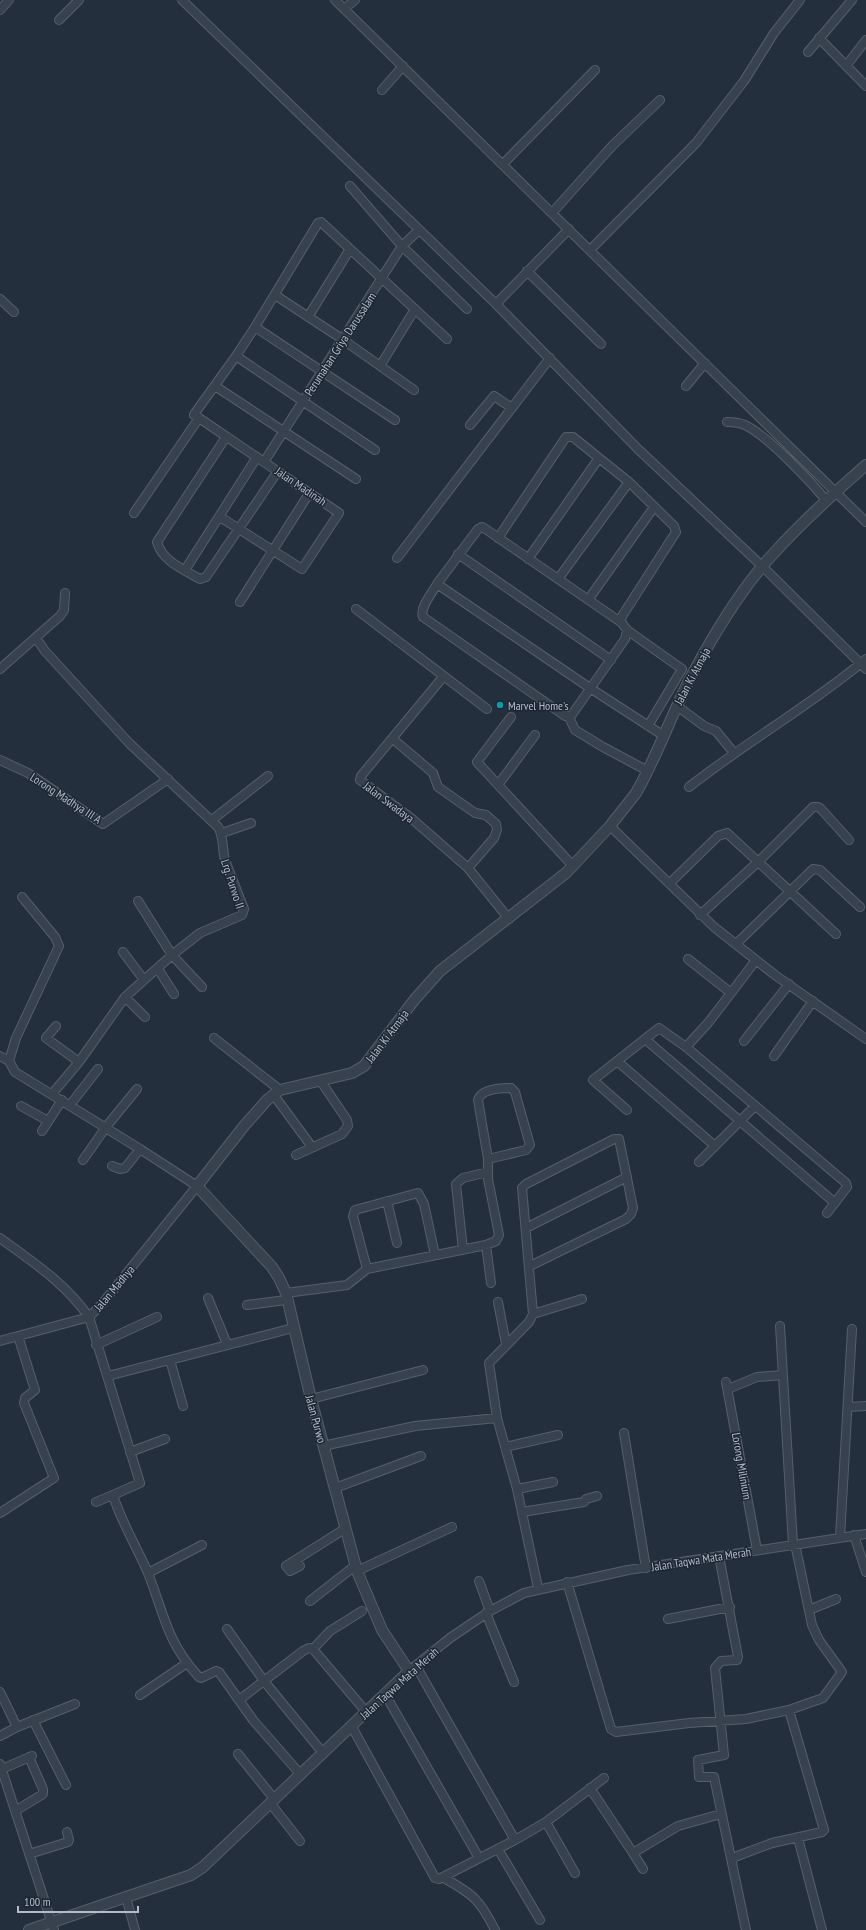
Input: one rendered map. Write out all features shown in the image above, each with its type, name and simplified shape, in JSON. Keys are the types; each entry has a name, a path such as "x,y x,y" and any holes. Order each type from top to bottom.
{"street":[{"path":"0,10 9,0"},
{"path":"58,20 79,0"},
{"path":"182,0 410,238 467,310"},
{"path":"335,0 399,71 503,164 552,213 567,232 590,250 831,497"},
{"path":"344,9 355,0"},
{"path":"590,250 696,143 744,80 774,33 800,0"},
{"path":"808,52 852,0"},
{"path":"819,38 866,86"},
{"path":"846,66 866,40"},
{"path":"503,164 595,70"},
{"path":"382,90 399,71"},
{"path":"552,213 612,146 660,100"},
{"path":"350,186 410,238 496,304 638,448 864,664 734,753 689,787"},
{"path":"134,512 198,418 194,415 195,413 255,327 319,222 321,222 447,339"},
{"path":"496,304 567,232"},
{"name":"Perumahan Griya Darussalam","path":"185,570 261,459 284,431 342,339 410,238"},
{"path":"308,317 350,249"},
{"path":"527,271 601,344"},
{"path":"275,295 342,339 414,390"},
{"path":"0,299 14,312"},
{"path":"380,366 415,309"},
{"path":"255,327 395,420"},
{"path":"236,356 375,450"},
{"path":"396,558 550,358"},
{"path":"686,386 703,365"},
{"path":"215,386 356,479"},
{"path":"470,425 494,396 512,408"},
{"name":"Jalan Madinah","path":"198,418 310,492 339,513 302,569 273,551"},
{"path":"727,422 740,423 756,432 797,470 866,522"},
{"path":"498,538 566,437 573,436 629,482 674,526 676,534 618,621"},
{"path":"226,437 157,542 162,554 185,570 200,579 206,577 278,471"},
{"path":"528,559 599,458"},
{"name":"Jalan Ki Atmaja","path":"276,1092 352,1073 364,1066 415,999 440,972 552,886 573,866 610,826 636,793 648,771 676,706 707,648 762,566 774,552 831,497 866,466"},
{"path":"558,579 629,482"},
{"path":"240,602 310,492"},
{"path":"588,600 654,507"},
{"path":"220,517 273,551"},
{"path":"648,726 682,669 627,630 618,621 480,527 458,554 437,584 424,607 422,612 423,617 565,716 569,717 575,730 609,751 648,771"},
{"path":"458,554 611,660"},
{"path":"437,584 590,688 664,736"},
{"path":"0,669 60,616 64,610 65,593"},
{"path":"356,609 443,677 487,709"},
{"path":"569,717 573,714 626,639 627,630"},
{"path":"36,638 45,651 129,743 212,820 222,833 252,823"},
{"name":"Jalan Swadaya","path":"443,677 361,776 361,782 411,818 468,868 509,919"},
{"path":"676,706 704,726 716,731 734,753"},
{"path":"511,716 477,762 573,866"},
{"path":"498,785 535,735"},
{"path":"393,738 433,773 438,787 474,813 486,815 496,824 497,830 494,838 468,868"},
{"name":"Lorong Madhya III A","path":"0,760 28,773 103,824 168,779"},
{"path":"212,820 268,776"},
{"path":"700,915 759,861 813,807 818,807 821,809 849,840"},
{"path":"610,826 670,883 700,915 756,960 866,1039"},
{"name":"Lrg. Purwo II","path":"52,1094 79,1062 125,997 172,955 200,933 243,914 244,909 222,851 222,833"},
{"path":"670,883 718,836 724,833 730,834 836,934"},
{"path":"736,944 811,870 818,869 860,907"},
{"path":"9,1061 16,1038 59,946 55,937 22,897"},
{"path":"138,901 172,955 202,987"},
{"path":"123,952 144,980"},
{"path":"688,959 731,993"},
{"path":"686,1048 708,1023 756,960"},
{"path":"158,969 174,994"},
{"path":"744,1041 789,984"},
{"path":"125,997 145,1017"},
{"path":"774,1056 813,1001"},
{"path":"56,1026 46,1038 79,1062"},
{"path":"627,1110 593,1080 659,1028 686,1048 846,1183 847,1187 827,1213"},
{"path":"214,1038 276,1092 312,1148"},
{"path":"644,1039 835,1202"},
{"path":"0,1056 9,1061 15,1072 106,1127 196,1186 244,1126 276,1092"},
{"path":"617,1061 715,1146"},
{"path":"70,1105 98,1069"},
{"path":"296,1155 342,1134 348,1126 347,1120 320,1080"},
{"path":"247,1305 347,1285 367,1269 463,1250 486,1245 496,1241 499,1236 488,1172 488,1159 478,1097 484,1092 511,1088 515,1092 530,1145 526,1150 488,1159"},
{"path":"83,1160 106,1127 137,1089"},
{"path":"42,1131 62,1100"},
{"path":"21,1106 48,1121"},
{"path":"699,1162 755,1106"},
{"path":"530,1266 626,1219 631,1214 633,1208 619,1139 614,1139 524,1186 521,1191 530,1266 533,1314 528,1322 490,1360 488,1366 497,1418 517,1489 538,1588"},
{"path":"112,1166 120,1169 125,1168 140,1149"},
{"path":"463,1250 456,1184 463,1178 488,1172"},
{"path":"526,1228 627,1177"},
{"name":"Jalan Purwo","path":"196,1186 272,1267 280,1278 356,1568 379,1625 412,1668"},
{"name":"Jalan Madhya","path":"0,1341 89,1317 102,1304 196,1186"},
{"path":"367,1269 353,1214 356,1209 420,1193 435,1255"},
{"path":"387,1201 397,1243"},
{"path":"0,1238 54,1278 75,1297 89,1317 96,1345 108,1376 140,1484 96,1502"},
{"path":"486,1245 491,1283"},
{"path":"208,1298 227,1344"},
{"path":"533,1314 582,1299"},
{"path":"498,1302 506,1344"},
{"path":"96,1345 157,1317"},
{"path":"567,1582 611,1729 616,1732 689,1722 746,1719 789,1710 823,1698 842,1672 819,1640 812,1625 810,1610 794,1544 780,1326"},
{"path":"108,1376 293,1328"},
{"path":"840,1537 852,1329"},
{"path":"0,1513 54,1478 24,1403 24,1400 35,1391 35,1389 18,1336"},
{"path":"170,1360 183,1406"},
{"path":"311,1399 423,1370"},
{"name":"Lorong Milinium","path":"757,1550 727,1385 757,1377 784,1375"},
{"path":"848,1407 866,1406"},
{"path":"324,1446 415,1426 497,1418"},
{"path":"624,1433 646,1568"},
{"path":"506,1447 558,1435"},
{"path":"130,1452 165,1439"},
{"path":"335,1488 421,1456"},
{"path":"517,1489 552,1482"},
{"path":"114,1494 117,1509 148,1574 168,1633 187,1663 200,1678 216,1671 219,1672 253,1720 301,1775"},
{"path":"522,1512 584,1502 586,1499 596,1496"},
{"path":"310,1601 356,1568 452,1527"},
{"path":"300,1566 290,1571 286,1566 346,1528"},
{"name":"Jalan Taqwa Mata Merah","path":"29,1930 53,1926 126,1897 191,1875 203,1867 367,1713 412,1668 450,1638 488,1612 516,1596 538,1588 646,1568 866,1534"},
{"path":"854,1535 866,1572"},
{"path":"148,1574 202,1545"},
{"path":"719,1556 730,1607 738,1657 737,1660 721,1662 715,1668 724,1755 698,1760 699,1776 714,1776 746,1930"},
{"path":"479,1580 488,1612 514,1682"},
{"path":"810,1610 836,1599"},
{"path":"668,1619 730,1607"},
{"path":"239,1700 303,1651 309,1648 312,1649 330,1631 362,1611"},
{"path":"227,1629 264,1681 323,1753"},
{"path":"312,1649 367,1713"},
{"path":"140,1695 187,1663"},
{"path":"412,1668 515,1840"},
{"path":"0,1692 17,1727"},
{"path":"385,1694 479,1858"},
{"path":"0,1736 33,1720 76,1704"},
{"path":"732,1858 772,1844 822,1832 824,1830 789,1710"},
{"path":"33,1720 66,1785"},
{"path":"352,1727 435,1878 439,1879 444,1878 546,1822 604,1778"},
{"path":"238,1754 300,1841"},
{"path":"15,1811 43,1794 43,1789 31,1756 1,1767 15,1811 29,1854 53,1926"},
{"path":"590,1788 643,1869"},
{"path":"634,1854 678,1826 721,1814"},
{"path":"546,1822 575,1873"},
{"path":"29,1854 68,1842 67,1832"},
{"path":"798,1838 822,1930"},
{"path":"498,1849 540,1920"},
{"path":"444,1878 470,1892 477,1900 495,1930"},
{"path":"126,1897 135,1930"}],"place":[{"name":"Marvel Home's","path":"500,705"}]}
